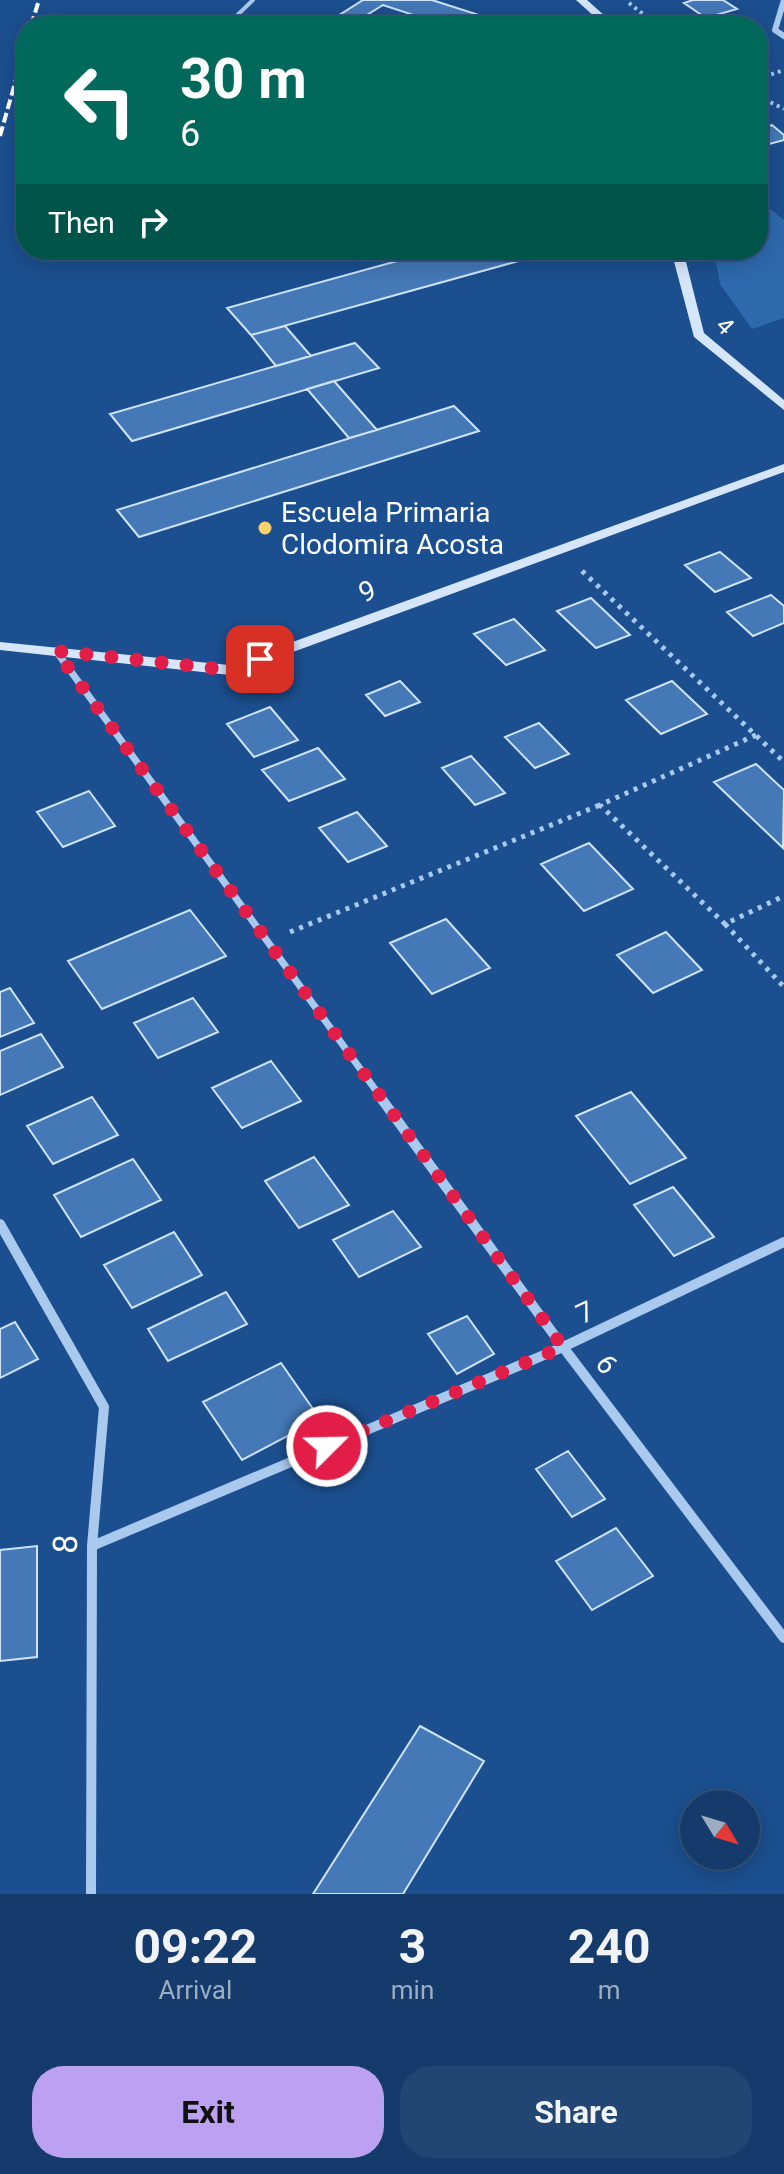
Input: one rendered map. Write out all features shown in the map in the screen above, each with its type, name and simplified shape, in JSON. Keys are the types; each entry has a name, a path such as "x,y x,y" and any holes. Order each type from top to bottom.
{"street":[{"path":"581,0 599,16"},
{"path":"784,0 775,30 784,36"},
{"name":"4","path":"680,260 698,334 784,406"},
{"name":"9","path":"0,646 230,670 784,468"},
{"name":"6","path":"56,651 265,942 563,1347 784,1638"},
{"name":"8","path":"0,1224 104,1407 92,1546 91,1894"},
{"name":"7","path":"92,1546 563,1347 784,1242"}],"lane":[{"path":"236,16 253,0"}],"path":[{"path":"625,0 645,16"},
{"path":"558,548 784,762"},
{"path":"265,942 600,805 756,735"},
{"path":"600,805 725,924 784,987"},
{"path":"725,924 784,896"}],"shaded area":[{"path":"768,207 784,220 784,318 752,329 720,284 716,260 768,260"}],"building":[{"path":"363,0 432,0 482,16 417,16 383,5 365,16 338,16"},
{"path":"723,0 737,9 703,16 684,3"},
{"path":"772,125 784,135 784,140 768,144 768,126"},
{"path":"401,260 522,260 251,335 227,308"},
{"path":"285,326 311,356 276,366 251,335"},
{"path":"355,343 379,368 132,441 110,414"},
{"path":"334,381 377,430 349,438 307,389"},
{"path":"454,406 479,431 139,537 117,510"},
{"path":"720,552 751,578 715,592 685,565"},
{"path":"771,595 784,606 784,623 753,636 727,612"},
{"path":"591,598 630,635 596,648 557,611"},
{"path":"514,619 545,650 506,665 474,634"},
{"path":"400,681 420,702 385,716 366,695"},
{"path":"672,681 707,714 661,734 626,700"},
{"path":"270,707 298,740 254,757 227,724"},
{"path":"539,723 569,754 535,768 505,737"},
{"path":"318,748 345,779 289,801 262,770"},
{"path":"471,756 505,793 475,805 442,768"},
{"path":"756,764 784,790 783,848 714,782"},
{"path":"89,791 115,826 63,847 37,812"},
{"path":"357,812 387,846 348,862 319,828"},
{"path":"589,843 633,889 584,911 541,864"},
{"path":"190,910 226,956 102,1009 68,961"},
{"path":"446,919 490,968 432,994 390,943"},
{"path":"666,932 702,970 653,993 617,955"},
{"path":"10,988 34,1023 0,1037 0,992"},
{"path":"193,998 218,1032 158,1058 134,1023"},
{"path":"41,1034 63,1067 0,1095 0,1051"},
{"path":"271,1061 301,1101 242,1128 212,1088"},
{"path":"631,1092 686,1158 630,1184 576,1116"},
{"path":"92,1097 118,1135 53,1164 27,1126"},
{"path":"314,1157 349,1205 299,1228 265,1181"},
{"path":"133,1159 161,1200 81,1237 54,1195"},
{"path":"673,1187 714,1237 674,1256 634,1205"},
{"path":"393,1211 421,1247 359,1277 333,1240"},
{"path":"174,1232 202,1275 132,1308 104,1265"},
{"path":"226,1292 247,1324 168,1361 148,1329"},
{"path":"467,1316 494,1354 457,1374 428,1334"},
{"path":"15,1322 38,1359 0,1378 0,1329"},
{"path":"281,1363 320,1419 242,1460 203,1402"},
{"path":"568,1451 605,1499 572,1517 536,1469"},
{"path":"616,1528 653,1576 592,1610 556,1561"},
{"path":"37,1546 37,1657 0,1661 0,1550"},
{"path":"420,1726 484,1761 403,1894 313,1894"}],"railway":[{"path":"34,16 39,0"},
{"path":"0,136 16,79"}],"place":[{"name":"Escuela Primaria Clodomira Acosta","path":"265,528"}],"route":[{"path":"260,659 230,670 56,651 265,942 563,1347 327,1446"}]}
